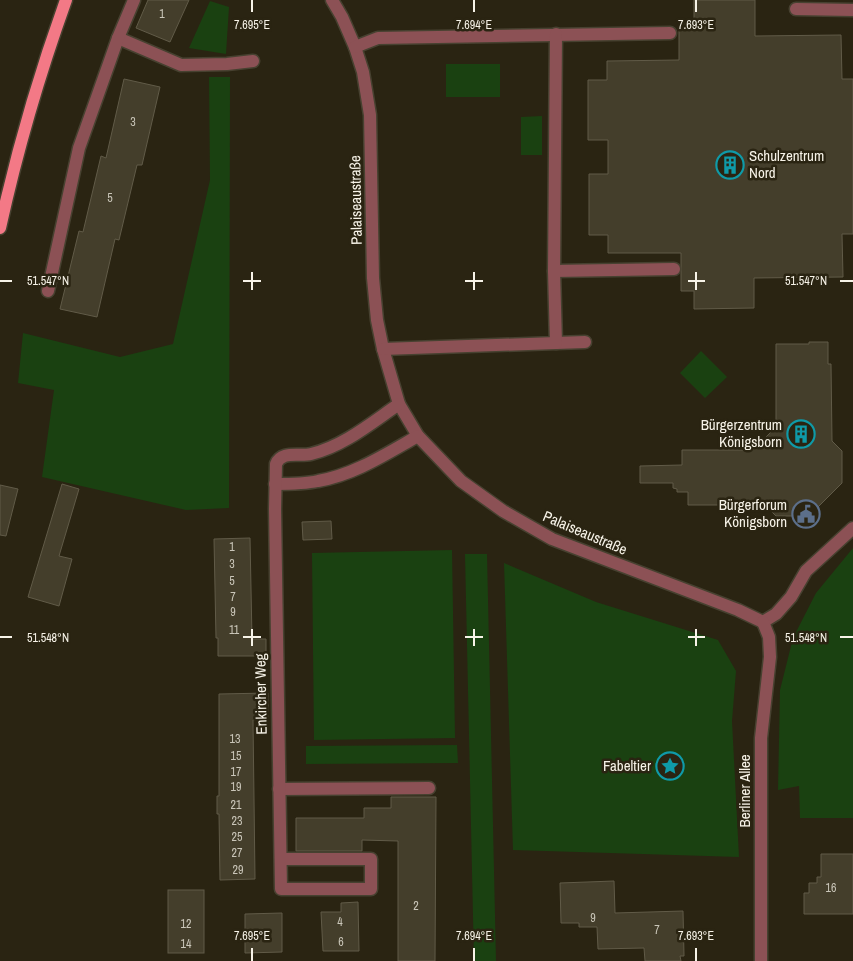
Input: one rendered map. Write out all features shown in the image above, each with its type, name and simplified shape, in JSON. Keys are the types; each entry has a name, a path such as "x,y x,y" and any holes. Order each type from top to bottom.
{"main road":[{"path":"0,228 7,194 42,70 66,0"}],"street":[{"path":"48,291 79,148 118,38 134,0"},
{"name":"Palaiseaustraße","path":"332,0 342,17 355,47 363,72 370,114 373,278 377,320 383,349 399,404 418,436 461,481 503,510 552,539 738,610 763,622"},
{"path":"796,9 853,10"},
{"path":"355,47 378,38 670,33"},
{"path":"556,34 554,271 556,343"},
{"path":"118,38 181,65 227,64 253,61"},
{"path":"554,271 674,269"},
{"path":"383,349 585,342"},
{"path":"399,404 349,438 310,454 279,458 276,464 275,484 318,481 340,475 370,462 418,436"},
{"name":"Enkircher Weg","path":"275,484 281,889 371,889 371,859 281,860"},
{"path":"763,622 776,614 791,597 806,572 853,528"},
{"name":"Berliner Allee","path":"761,961 761,738 770,657 769,637 763,622"},
{"path":"279,789 429,788"}],"green space":[{"path":"210,1 229,7 226,54 189,48"},
{"path":"446,64 500,64 500,97 446,97"},
{"path":"209,77 230,77 229,508 186,510 42,477 54,390 18,383 23,333 120,357 173,344 210,180"},
{"path":"542,116 542,155 521,155 521,117"},
{"path":"701,351 727,377 705,398 680,373"},
{"path":"853,548 853,818 800,818 799,786 778,790 780,690 793,638 816,593"},
{"path":"452,550 455,738 314,740 312,553"},
{"path":"465,554 487,554 496,961 474,961"},
{"path":"504,563 596,602 718,640 736,671 732,721 739,857 513,850"},
{"path":"457,745 458,763 306,764 306,746"}],"building":[{"path":"148,0 189,0 170,42 136,28"},
{"name":"Schulzentrum Nord","path":"694,0 755,0 755,36 841,35 842,79 853,79 853,234 842,234 843,277 754,278 754,308 694,309 694,291 681,291 681,253 608,253 608,235 589,235 589,174 608,174 608,140 588,140 588,80 607,80 607,61 679,60 679,23 694,23"},
{"path":"124,79 160,87 142,165 137,165 119,240 115,239 97,317 60,309 79,231 83,232 101,156 106,158"},
{"name":"Bürgerzentrum Königsborn","path":"809,342 828,342 828,364 831,364 832,441 842,451 842,483 809,516 776,516 769,509 760,509 760,505 688,505 688,492 677,492 677,489 673,488 673,483 640,483 640,466 682,465 682,450 753,450 776,427 776,344 809,344"},
{"path":"62,484 79,489 59,556 72,559 59,606 28,597"},
{"path":"0,485 18,489 6,536 0,535"},
{"path":"331,521 332,539 303,540 302,522"},
{"path":"250,538 252,639 266,639 266,656 218,656 214,539"},
{"path":"268,693 268,720 253,720 255,879 220,880 219,814 217,814 217,796 219,796 219,694"},
{"path":"391,797 436,797 435,961 398,961 398,841 362,840 362,851 296,851 296,818 364,818 364,808 391,808"},
{"path":"821,854 853,854 853,914 804,914 804,893 809,893 809,883 817,883 817,877 821,877"},
{"path":"614,881 615,913 683,911 684,956 680,956 681,961 645,961 644,948 598,949 597,927 579,927 579,923 561,923 560,883"},
{"path":"168,890 204,890 204,953 168,953"},
{"path":"358,902 359,951 323,951 321,912 341,912 341,903"},
{"path":"282,913 282,952 245,953 245,914"}],"place":[{"name":"Schulzentrum Nord","path":"730,165"},
{"name":"Bürgerzentrum Königsborn","path":"801,434"},
{"name":"Bürgerforum Königsborn","path":"806,514"},
{"name":"Fabeltier","path":"670,766"}]}
